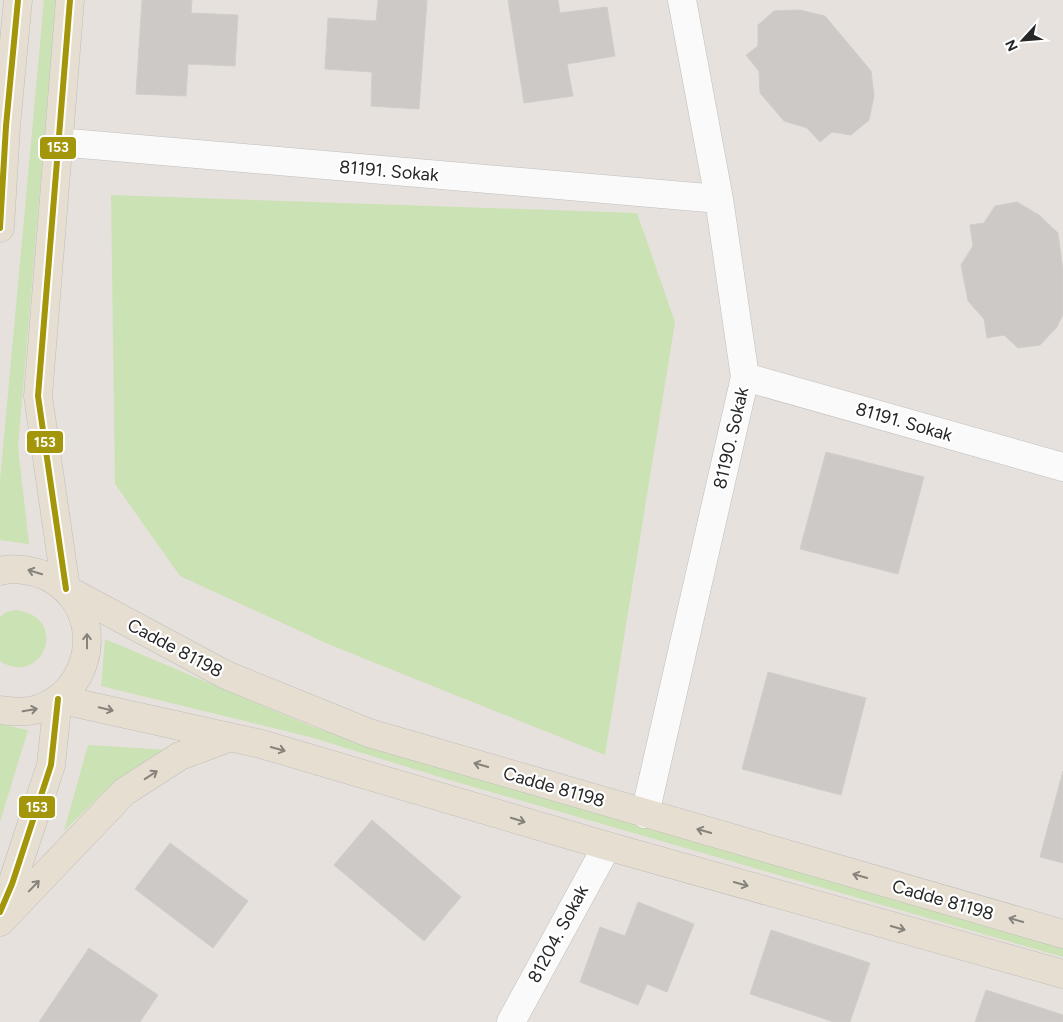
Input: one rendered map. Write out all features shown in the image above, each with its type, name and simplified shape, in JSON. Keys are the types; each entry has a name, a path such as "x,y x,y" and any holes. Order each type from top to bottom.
{"main road":[{"path":"0,228 3,125 18,0"},
{"path":"0,710 16,712 38,709 58,699 73,684 80,672 88,646 86,624 78,605 66,589 38,396 70,0"},
{"name":"Cadde 81198","path":"0,571 8,569 28,570 48,576 66,589 226,675 369,733 1063,934"},
{"path":"58,699 270,746 607,846 1063,974"},
{"path":"0,912 12,884 51,765 58,699"},
{"path":"0,922 124,792 180,756 231,737"}],"street":[{"name":"81190. Sokak","path":"645,814 745,378 719,198 682,0"},
{"name":"81191. Sokak","path":"58,142 719,198"},
{"name":"81191. Sokak","path":"745,378 1063,467"},
{"name":"81204. Sokak","path":"511,1022 607,846"}],"green space":[{"path":"44,0 56,0 18,447 29,544 0,540 0,481"},
{"path":"111,195 637,213 675,322 605,755 328,644 180,576 115,484"},
{"path":"15,610 32,615 43,624 46,636 45,648 38,659 28,666 15,667 0,661 0,617 6,612"},
{"path":"105,639 313,727 456,773 1063,948 1063,957 453,781 310,737 101,686"},
{"path":"0,724 28,730 0,822"},
{"path":"88,745 169,750 110,786 64,831"}],"building":[{"path":"142,0 192,0 191,13 238,15 235,66 188,64 186,96 136,94"},
{"path":"378,0 427,0 419,109 371,106 372,72 325,69 328,18 376,21"},
{"path":"508,0 558,0 560,13 607,7 615,56 567,64 573,96 524,103"},
{"path":"800,10 825,16 871,71 874,96 869,120 851,135 832,132 820,142 807,128 784,121 760,93 759,71 746,55 758,46 758,25 774,11"},
{"path":"1017,202 1039,215 1058,233 1063,271 1063,314 1057,327 1040,345 1018,348 1004,335 987,338 984,319 968,301 961,265 973,246 970,225 984,223 995,206"},
{"path":"826,452 924,477 898,574 800,549"},
{"path":"768,672 866,698 841,795 742,769"},
{"path":"1063,771 1063,863 1040,857"},
{"path":"372,820 461,897 424,941 334,865"},
{"path":"170,843 248,901 213,948 135,889"},
{"path":"638,902 694,924 667,992 647,984 638,1005 580,982 600,927 625,936"},
{"path":"771,930 870,963 850,1022 834,1022 750,994"},
{"path":"89,948 158,995 140,1022 39,1022"},
{"path":"986,990 1063,1015 1063,1022 975,1022"}],"transit line":[{"name":"153","path":"0,228 6,126 18,0"},
{"name":"153","path":"66,589 38,396 70,0"},
{"name":"153","path":"0,912 12,884 51,765 58,699"}]}
